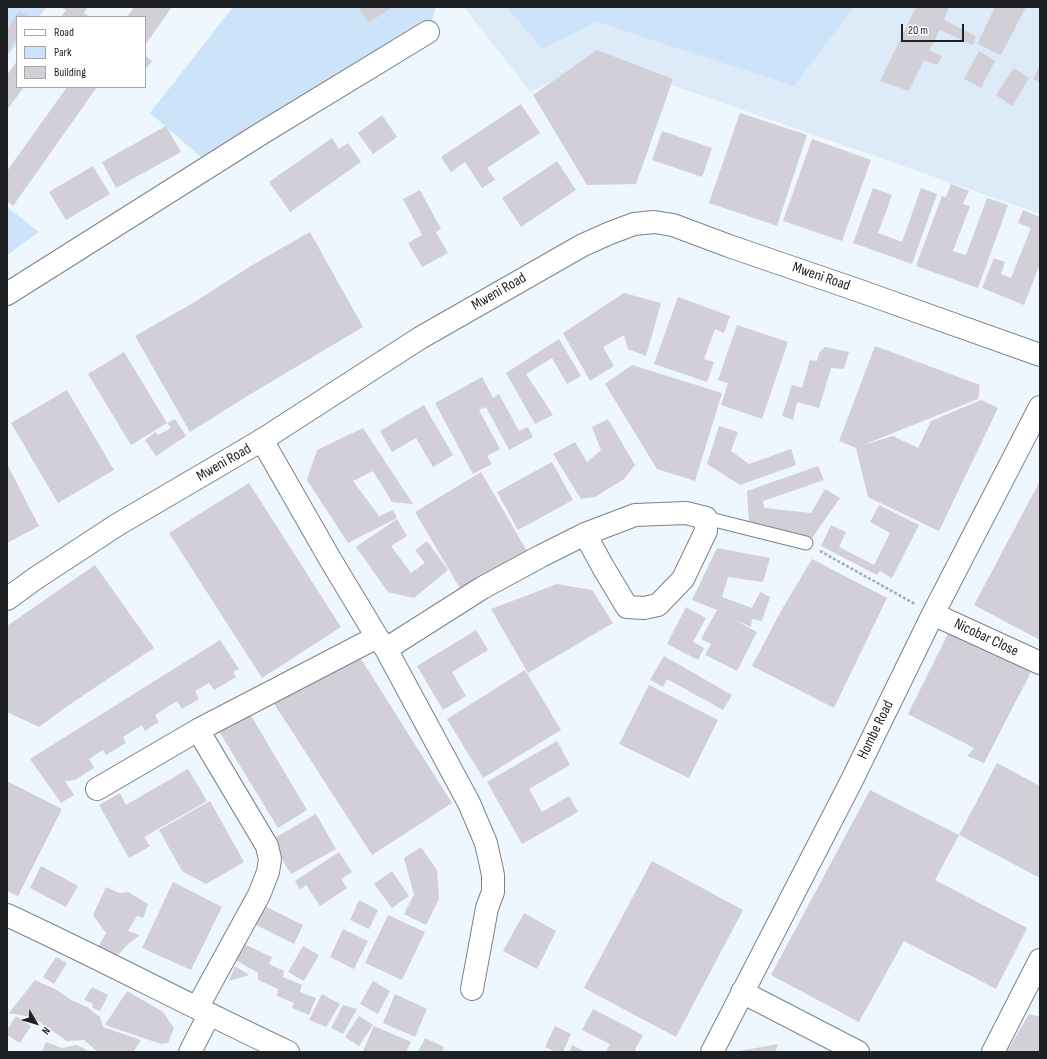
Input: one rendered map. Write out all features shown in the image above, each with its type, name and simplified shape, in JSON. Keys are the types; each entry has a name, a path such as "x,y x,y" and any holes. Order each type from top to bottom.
{"street":[{"path":"7,294 262,133 428,32"},
{"name":"Mweni Road","path":"7,599 36,578 117,525 262,440 420,338 583,245 634,224 654,222 673,225 1040,355"},
{"name":"Hombe Road","path":"712,1052 852,780 933,614 1040,407"},
{"path":"262,440 330,559 382,643 470,803 486,843 493,874 493,892 486,908 472,989"},
{"path":"97,789 198,730 382,643 541,556 585,534 635,515 686,513 706,518 706,531 683,579 658,604 644,608 627,607 603,568 585,534"},
{"name":"Nicobar Close","path":"933,614 1040,662"},
{"path":"190,1052 203,1012 259,895 268,872 270,859 268,846 198,730"},
{"path":"7,916 69,944 203,1012 288,1052"},
{"path":"993,1052 1040,960"},
{"path":"742,992 858,1052"}],"lane":[{"path":"706,518 806,543"}],"path":[{"path":"806,543 933,614"}],"shaded area":[{"path":"464,7 1040,7 1040,214 600,60 530,92"}],"green space":[{"path":"7,7 47,7 40,16 16,16 16,45 7,56"},
{"path":"233,7 436,7 428,32 210,165 150,113"},
{"path":"507,7 854,7 794,86 597,22 542,49"},
{"path":"7,207 39,232 7,255"}],"building":[{"path":"61,7 88,7 84,13 88,16 62,16 66,10"},
{"path":"134,7 172,7 146,44 146,16 128,16"},
{"path":"358,7 393,7 368,23"},
{"path":"916,7 949,7 944,20 976,36 973,45 940,30 929,50 942,56 937,65 924,60 909,91 880,81"},
{"path":"995,7 1026,7 1001,55 977,44"},
{"path":"19,11 27,16 16,16 16,40 7,53 7,29"},
{"path":"597,50 673,79 636,184 587,185 533,95"},
{"path":"979,51 995,61 981,88 964,79"},
{"path":"146,57 152,61 146,69"},
{"path":"16,62 16,88 23,88 7,110 7,75"},
{"path":"1040,64 1040,82 1033,79"},
{"path":"1014,68 1029,78 1012,106 996,95"},
{"path":"66,88 96,88 13,206 7,201 7,171"},
{"path":"521,104 540,133 487,168 495,180 482,188 465,162 451,172 441,157"},
{"path":"740,113 807,135 777,226 709,203"},
{"path":"382,115 397,137 373,154 358,133"},
{"path":"166,126 181,152 116,188 102,162"},
{"path":"662,131 712,148 702,177 652,160"},
{"path":"332,138 339,149 348,143 361,162 290,212 269,182"},
{"path":"812,139 871,160 842,241 783,221"},
{"path":"557,161 576,190 521,227 502,198"},
{"path":"93,166 110,194 66,220 49,192"},
{"path":"951,184 969,191 963,204 970,206 953,251 966,255 987,198 1008,205 978,288 916,266 942,196 946,197"},
{"path":"873,188 892,195 878,233 902,242 921,188 937,194 912,264 853,243"},
{"path":"420,190 441,229 436,232 448,253 422,267 408,243 422,235 403,199"},
{"path":"1023,210 1040,217 1040,264 1024,305 982,288 994,258 1005,262 1001,274 1011,278 1031,228 1018,223"},
{"path":"310,232 363,327 190,432 135,336 193,303 254,264"},
{"path":"624,293 661,303 646,356 628,349 624,335 603,347 614,366 590,381 563,333"},
{"path":"678,297 730,316 724,333 715,329 704,359 714,362 707,382 654,364"},
{"path":"737,325 788,342 762,419 721,405 728,383 718,380"},
{"path":"559,339 581,376 567,384 552,358 526,374 553,415 535,424 506,373"},
{"path":"875,346 980,385 978,399 863,445 893,436 918,448 931,421 981,400 998,408 939,531 868,497 856,448 839,441"},
{"path":"825,347 849,352 844,369 831,368 819,408 797,402 793,420 782,416 792,385 802,388 810,360 817,361 819,353"},
{"path":"124,352 167,423 131,445 88,374"},
{"path":"632,365 722,393 695,481 657,469 605,384"},
{"path":"482,377 493,398 499,394 519,431 528,427 533,437 509,450 486,407 479,410 500,449 487,456 492,464 473,474 435,403"},
{"path":"67,390 114,470 58,503 11,423"},
{"path":"424,405 453,455 433,467 416,438 392,452 380,431"},
{"path":"175,419 186,436 156,456 145,440 156,432 158,435 171,428 167,423"},
{"path":"608,419 635,465 624,479 595,497 581,499 553,454 575,442 587,462 601,450 592,427"},
{"path":"719,426 738,432 731,451 749,464 791,449 796,465 740,485 707,464"},
{"path":"363,428 413,504 392,502 373,471 353,481 379,516 393,510 397,518 348,543 307,480 317,450"},
{"path":"552,462 573,500 518,530 497,492"},
{"path":"7,464 39,526 7,543"},
{"path":"818,466 824,480 763,501 764,508 811,513 825,489 840,498 812,538 749,523 747,491"},
{"path":"481,472 527,551 461,590 415,512"},
{"path":"1040,481 1040,640 974,605"},
{"path":"249,483 341,627 262,678 169,533"},
{"path":"879,505 919,525 892,578 880,571 877,575 821,546 831,525 846,532 839,547 874,565 890,533 870,522"},
{"path":"397,519 407,536 391,546 411,573 425,563 415,550 427,541 448,570 414,598 388,592 356,547"},
{"path":"717,548 770,558 763,582 728,577 722,597 752,608 760,592 770,597 762,621 752,619 751,627 731,618 757,632 737,671 705,655 711,644 701,639 717,610 692,600"},
{"path":"812,559 887,598 834,708 752,666 781,611"},
{"path":"95,565 154,648 39,727 7,712 7,626"},
{"path":"557,584 592,590 613,623 528,673 491,609"},
{"path":"686,607 706,618 693,642 704,648 698,660 667,644"},
{"path":"951,628 1031,672 984,763 967,756 974,748 908,714"},
{"path":"476,630 488,650 452,672 466,696 443,710 417,666"},
{"path":"220,640 239,669 233,672 236,677 214,690 209,683 195,691 199,699 182,709 177,701 155,715 159,722 145,731 142,725 123,737 126,743 106,755 103,750 89,759 94,768 75,780 65,781 74,795 61,803 30,759"},
{"path":"356,651 452,803 372,855 273,702"},
{"path":"664,656 732,695 723,710 667,679 663,687 650,680"},
{"path":"525,670 561,730 483,778 447,719"},
{"path":"649,685 718,720 689,778 619,744"},
{"path":"247,709 307,810 278,828 217,728"},
{"path":"557,741 570,765 529,789 542,812 569,796 578,812 522,844 487,782"},
{"path":"997,763 1040,786 1040,878 959,835"},
{"path":"188,769 207,801 144,837 150,846 129,858 99,805 120,793 126,805"},
{"path":"7,781 62,809 18,896 7,891"},
{"path":"870,790 959,835 935,880 1027,928 996,989 904,941 859,1022 771,975"},
{"path":"210,801 244,862 206,884 182,871 159,830"},
{"path":"316,814 336,849 291,874 271,840"},
{"path":"421,847 437,870 439,899 426,925 404,914 414,895 404,858"},
{"path":"339,852 352,872 341,879 347,888 320,906 306,885 300,890 295,881"},
{"path":"652,861 743,910 676,1037 584,988"},
{"path":"41,866 78,886 66,907 30,888"},
{"path":"392,871 409,896 392,908 374,884"},
{"path":"173,882 222,907 191,970 142,948"},
{"path":"106,887 119,893 128,892 148,904 143,918 137,916 128,931 140,935 128,944 118,955 98,947 106,933 93,915"},
{"path":"359,900 378,910 369,929 350,920"},
{"path":"265,906 303,925 294,944 256,925"},
{"path":"524,913 556,931 537,969 503,951"},
{"path":"388,915 425,932 402,980 365,963"},
{"path":"343,929 368,941 354,969 330,957"},
{"path":"242,943 272,957 269,964 284,971 283,977 302,985 300,992 316,998 309,1015 292,1008 294,1003 277,996 278,989 258,980 258,973 236,960"},
{"path":"303,946 319,955 304,981 288,972"},
{"path":"56,957 67,963 54,984 43,977"},
{"path":"235,966 249,975 229,981"},
{"path":"35,980 57,990 71,1000 87,1007 100,1017 103,1027 141,1040 134,1051 136,1052 98,1052 84,1040 67,1041 32,1017 9,1013"},
{"path":"373,981 390,991 378,1014 360,1004"},
{"path":"92,987 108,995 100,1011 93,1008 92,1003 84,1000"},
{"path":"127,991 163,1012 174,1028 168,1043 161,1044 105,1025"},
{"path":"322,994 340,1004 326,1027 309,1020"},
{"path":"395,994 427,1009 415,1037 383,1023"},
{"path":"343,1005 357,1009 343,1034 331,1028"},
{"path":"593,1009 643,1035 634,1052 606,1052 610,1044 582,1030"},
{"path":"1029,1014 1040,1017 1040,1052 1007,1052"},
{"path":"16,1016 31,1026 20,1043 7,1035 7,1030"},
{"path":"359,1016 373,1025 359,1046 345,1037"},
{"path":"374,1026 411,1042 406,1052 363,1051"},
{"path":"555,1026 571,1034 563,1052 556,1052 545,1047"},
{"path":"425,1038 444,1047 442,1052 418,1052"},
{"path":"46,1042 62,1048 77,1045 90,1052 42,1052"},
{"path":"778,1044 775,1052 740,1052 740,1051"},
{"path":"572,1045 586,1052 569,1052"}]}
